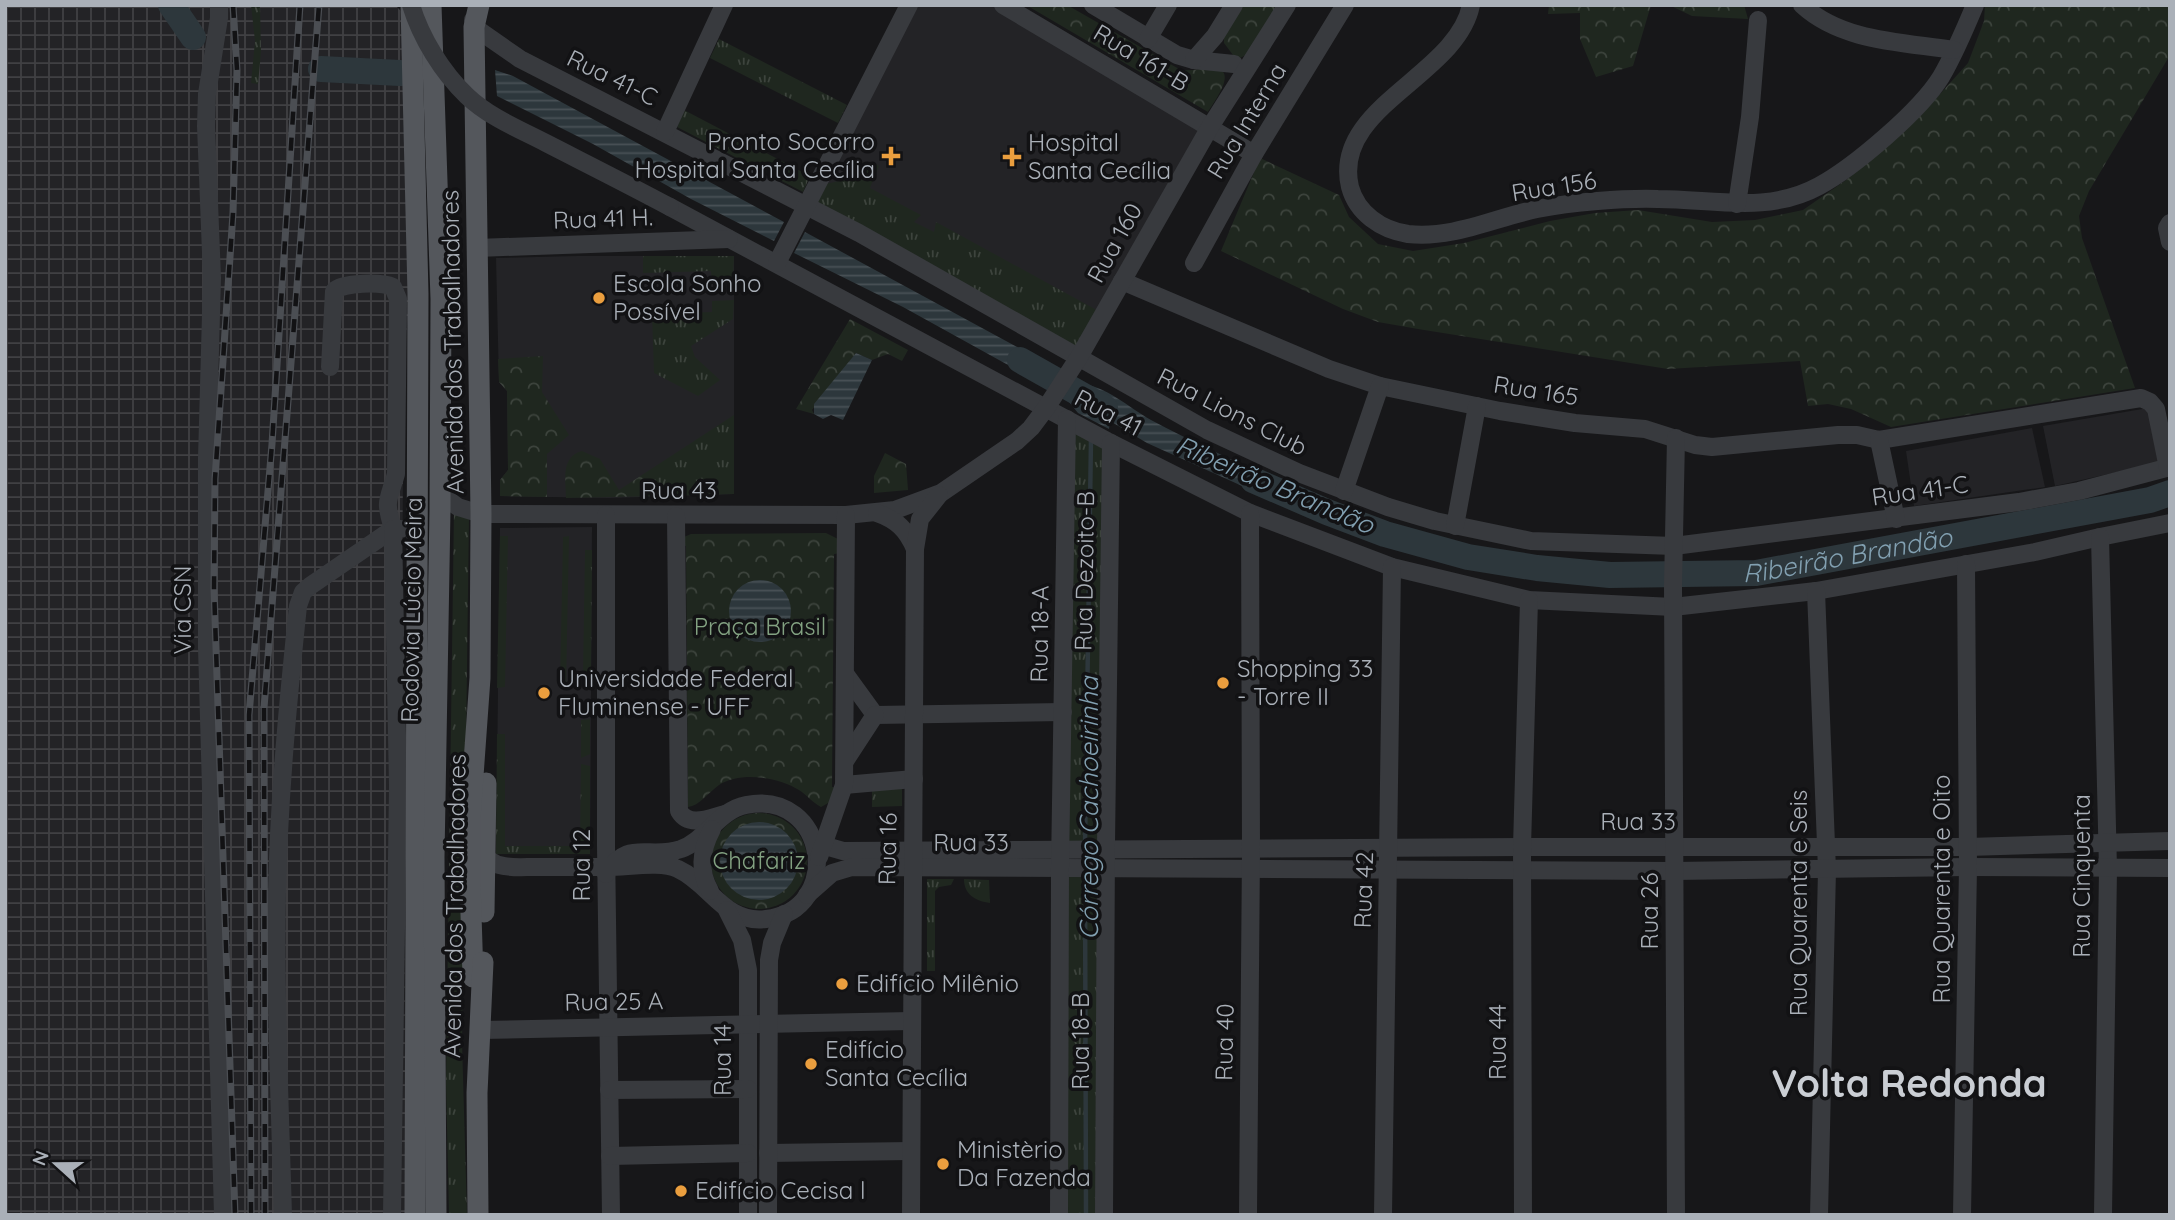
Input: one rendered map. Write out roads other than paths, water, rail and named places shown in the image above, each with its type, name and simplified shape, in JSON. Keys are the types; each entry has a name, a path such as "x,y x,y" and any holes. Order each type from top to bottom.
{"main road":[{"name":"Rodovia Lúcio Meira","path":"411,5 418,294 413,1083 415,1215"},
{"name":"Rodovia Lúcio Meira","path":"431,5 441,299 434,857 436,1215"},
{"name":"Avenida dos Trabalhadores","path":"473,977 470,818 480,678 481,514 475,14"},
{"name":"Avenida dos Trabalhadores","path":"478,1215 477,1093 484,892 494,862 480,678"}],"street":[{"name":"Via CSN","path":"219,5 207,94 206,126 212,278 207,458 207,647 223,1215"},
{"name":"Rua 41","path":"411,5 418,25 435,56 457,86 494,116 730,239 779,259 1109,442 1250,513 1392,567 1529,600 1673,607 1816,591 2035,552 2170,523"},
{"path":"665,132 724,5"},
{"path":"779,259 909,5"},
{"name":"Rua 161-B","path":"1003,5 1254,154"},
{"path":"1148,39 1168,5"},
{"path":"1194,60 1215,36 1234,5"},
{"name":"Rua 160","path":"1048,407 1209,127 1239,68 1287,5"},
{"name":"Rua Interna","path":"1194,263 1254,154 1345,5"},
{"name":"Rua 156","path":"1471,5 1452,44 1372,117 1353,149 1349,177 1358,206 1367,216 1389,229 1430,235 1494,223 1537,209 1591,203 1658,198 1763,204 1788,198 1819,186 1857,160 1916,107 1940,79 1975,5"},
{"path":"1802,5 1813,15 1840,29 1892,42 1954,50"},
{"path":"1100,7 1177,55 1239,68"},
{"name":"Rua 41-C","path":"475,14 533,66 806,206"},
{"path":"1737,204 1750,117 1758,20"},
{"path":"1215,36 1219,50 1239,68"},
{"name":"Rua Lions Club","path":"806,206 1077,360 1207,430 1343,491 1388,508 1455,526 1531,541 1674,546"},
{"name":"Rua 41 H.","path":"477,248 730,239"},
{"name":"Rua 165","path":"1122,281 1308,360 1380,386 1575,423 1644,429 1695,445 1712,447 1838,435 1857,435 1879,440 2141,398 2156,409 2169,468"},
{"path":"330,367 334,291 337,287 387,284 393,287 398,299 397,474 386,504 393,529 398,786 392,1215"},
{"path":"1343,491 1380,386"},
{"path":"1455,526 1477,406"},
{"name":"Rua 43","path":"481,514 676,516 877,513 906,507 941,493 1017,441 1048,407"},
{"name":"Rua 18-A","path":"1059,1215 1067,419"},
{"name":"Rua 26","path":"1676,438 1673,607 1676,1215"},
{"path":"1879,440 1896,519"},
{"name":"Rua Dezoito-B","path":"1103,859 1109,442"},
{"name":"Rua 41-C","path":"1674,546 1896,519 2079,491 2169,468"},
{"name":"Rua 16","path":"911,1215 915,549 920,519 941,493"},
{"path":"440,494 458,507 481,514"},
{"path":"877,513 899,524 908,534 915,549"},
{"path":"1250,513 1251,849"},
{"name":"Rua 12","path":"606,515 607,1027 611,1215"},
{"path":"819,850 844,785 846,515"},
{"path":"676,516 679,807 681,815 688,821 719,821"},
{"path":"283,1215 277,891 283,764 298,606 303,592 310,586 393,529 418,529"},
{"name":"Rua Cinquenta","path":"2100,537 2108,844 2103,1215"},
{"name":"Rua Quarenta e Oito","path":"1962,1215 1968,867 1966,564"},
{"name":"Rua 42","path":"1383,1215 1392,567"},
{"name":"Rua Quarenta e Seis","path":"1816,591 1828,870 1819,1215"},
{"name":"Rua 44","path":"1522,1215 1522,847 1529,600"},
{"path":"846,675 875,715"},
{"path":"875,715 1063,712"},
{"path":"845,761 875,715"},
{"path":"474,757 477,840 480,849 494,862 607,869 672,867 691,877 721,905 741,917 755,920 785,915"},
{"path":"844,785 914,779"},
{"path":"607,869 617,858 628,854 668,852 684,848 741,806 759,803 777,806 793,814 807,826 819,850"},
{"path":"719,821 704,844 701,859 702,874 708,888 721,905"},
{"name":"Rua 33","path":"1103,859 1251,849 1968,847 2170,841"},
{"name":"Rua 40","path":"1248,1215 1251,849"},
{"name":"Rua 33","path":"807,895 816,879 819,850 912,858 1103,859 1251,869 1674,871 1968,867 2170,868"},
{"name":"Rua 33","path":"785,915 826,876 845,868 912,858"},
{"name":"Rua 18-B","path":"1103,859 1104,1215"},
{"name":"Rua 14","path":"721,905 738,931 747,960 748,1215"},
{"name":"Rua 14","path":"768,1215 769,960 772,943 785,915"},
{"name":"Avenida dos Trabalhadores","path":"473,977 477,1093"},
{"path":"769,1025 911,1021"},
{"name":"Rua 25 A","path":"481,1030 769,1025"},
{"path":"609,1090 748,1089"},
{"path":"768,1153 911,1151"},
{"path":"610,1156 748,1153"}],"water":[{"path":"495,70 513,76 784,222 774,241 497,96"},
{"path":"805,232 1056,368 1046,386 903,307 794,253"},
{"path":"856,353 872,360 843,420 831,415 823,419 814,414 814,404"},
{"path":"1079,383 1098,388 1168,429 1290,485 1282,504 1147,443 1110,421 1109,429 1078,413 1069,402"},
{"path":"754,580 766,580 782,589 789,599 789,623 782,633 766,642 754,642 743,637 734,628 729,617 729,605 734,594 743,585"},
{"name":"Chafariz","path":"759,822 774,825 787,833 795,846 798,861 795,876 787,889 774,897 759,900 744,897 731,889 723,876 720,861 723,846 731,833 744,825"}],"waterway":[{"path":"171,5 193,37"},
{"name":"Ribeirão Brandão","path":"321,69 400,73"},
{"name":"Ribeirão Brandão","path":"1020,360 1105,408"},
{"name":"Córrego Cachoeirinha","path":"1085,846 1091,439"},
{"name":"Ribeirão Brandão","path":"1253,480 1385,534 1468,557 1537,568 1610,575 1756,573 2150,500 2170,493"},
{"name":"Córrego Cachoeirinha","path":"1085,873 1086,1215"}],"railway":[{"path":"233,5 237,70 233,213 215,479 214,588 235,1215"},
{"path":"251,1215 249,715 272,444 300,5"},
{"path":"265,1215 264,708 319,5"}],"place":[{"name":"Pronto Socorro Hospital Santa Cecília","path":"891,156"},
{"name":"Hospital Santa Cecília","path":"1012,157"},
{"name":"Escola Sonho Possível","path":"599,298"},
{"name":"Shopping 33 - Torre II","path":"1223,683"},
{"name":"Universidade Federal Fluminense - UFF","path":"544,693"},
{"name":"Edifício Milênio","path":"842,984"},
{"name":"Edifício Santa Cecília","path":"811,1064"},
{"name":"Ministèrio Da Fazenda","path":"943,1164"},
{"name":"Edifício Cecisa l","path":"681,1191"}],"district":[{"name":"Volta Redonda","path":"1909,1084"}],"park label":[{"name":"Praça Brasil","path":"760,627"}]}
